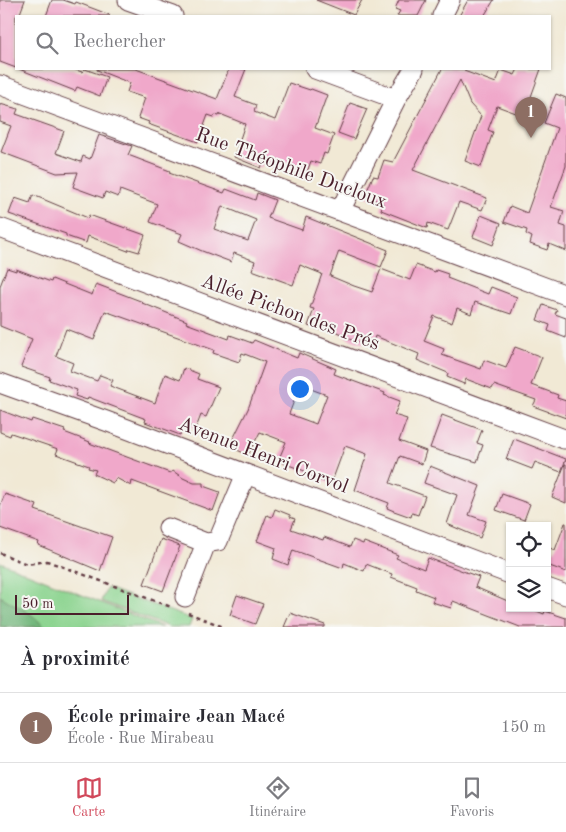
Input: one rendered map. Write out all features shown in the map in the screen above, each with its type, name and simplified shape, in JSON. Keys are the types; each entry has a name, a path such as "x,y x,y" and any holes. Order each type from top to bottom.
{"street":[{"path":"128,0 169,15"},
{"path":"442,15 450,0"},
{"path":"318,70 396,99"},
{"path":"340,210 396,99 413,70"},
{"name":"Rue Théophile Ducloux","path":"0,85 340,210 566,296"},
{"name":"Allée Pichon des Prés","path":"0,228 564,439"},
{"name":"Avenue Henri Corvol","path":"0,383 506,572"},
{"path":"168,528 206,543 218,541 246,474"},
{"path":"184,606 206,543"},
{"path":"551,589 566,595"}],"path":[{"path":"0,553 27,564 47,561 184,606 224,627"}],"green space":[{"path":"0,562 162,627 0,627"},
{"path":"107,588 192,619 189,627 169,627 101,601"},
{"path":"0,596 32,615 45,627 0,627"}],"building":[{"path":"0,0 25,0 19,15 15,15 15,68 0,62"},
{"path":"52,0 63,0 75,4 76,2 110,15 46,15"},
{"path":"316,0 362,0 354,15"},
{"path":"399,0 426,0 418,15 398,15 400,11 395,9"},
{"path":"468,0 494,0 485,15 460,15"},
{"path":"22,70 76,70 82,72 88,70 107,77 100,96 77,87 75,91"},
{"path":"97,70 139,70 217,99 229,70 246,70 235,97 256,105 254,112 275,120 289,83 311,89 327,95 315,128 334,135 327,154 324,153 320,164 311,161 305,178 263,163 261,168 234,157 245,124 220,114 214,117 208,115 198,142 148,124 149,122 138,118 145,98 127,92 130,83"},
{"path":"441,70 465,70 496,83 501,70 515,75 518,70 541,70 524,116 497,106 488,130 493,132 481,167 465,161 481,116 470,104 460,80 413,170 487,198 482,210 459,202 448,230 428,223 427,228 381,210 383,203 365,196 373,176 378,177 384,160 393,162"},
{"path":"556,94 566,98 566,166 551,207 564,211 560,225 566,227 566,251 549,244 547,250 530,244 532,237 526,234 527,230 504,222 510,206 527,213 557,128 544,123"},
{"path":"350,103 367,109 354,139 338,133"},
{"path":"0,104 18,109 16,114 64,131 56,153 81,162 83,156 90,159 99,135 132,146 128,155 170,171 169,173 224,193 226,189 255,200 257,193 275,200 268,218 302,230 306,217 388,250 381,267 339,251 330,276 354,286 372,292 381,269 410,280 416,265 435,272 436,270 448,274 447,278 488,294 491,287 517,297 511,314 475,302 471,314 457,308 452,323 434,316 424,341 444,349 442,355 481,369 484,360 506,368 515,347 542,357 531,385 558,395 557,398 566,401 566,418 533,406 536,400 494,385 492,389 466,379 464,384 447,377 448,373 417,360 419,354 375,336 373,342 365,339 363,344 322,326 320,330 308,326 314,309 310,308 322,274 300,265 293,285 252,270 255,261 234,253 231,262 179,241 182,234 150,222 157,204 120,190 118,197 105,192 103,198 73,187 78,172 57,173 1,152 11,126 0,122","holes":["222,206 256,220 248,241 214,229"]},
{"path":"33,195 88,218 89,215 145,235 139,252 129,249 128,251 88,236 86,243 9,214 15,198 30,203"},
{"path":"481,215 501,223 493,245 473,237"},
{"path":"7,268 16,271 16,269 51,282 52,279 92,295 96,284 187,321 186,323 229,339 230,335 252,343 254,340 297,358 299,353 336,369 334,374 385,393 384,395 400,401 394,415 407,419 399,441 426,451 422,464 400,456 390,483 425,496 418,515 412,513 411,517 394,511 387,508 389,503 355,490 367,454 345,446 331,484 309,476 310,473 278,461 286,442 260,432 248,455 235,449 237,444 232,441 248,409 265,362 242,353 239,362 213,353 214,350 105,311 94,340 66,329 56,356 73,363 70,371 97,381 100,375 113,380 110,386 155,403 165,374 180,380 184,368 199,374 197,379 219,387 206,417 201,415 196,428 184,424 180,435 145,422 146,419 88,397 87,400 75,396 77,390 49,380 50,377 21,367 32,339 0,326 0,286","holes":["300,385 327,395 316,424 289,414"]},
{"path":"543,305 557,310 555,314 566,318 566,338 548,331 550,325 537,320"},
{"path":"0,410 31,422 32,419 65,430 64,432 89,443 170,473 173,471 194,483 203,483 203,486 220,492 213,511 132,481 131,486 116,478 113,483 94,474 96,470 88,468 89,466 56,454 58,449 11,433 10,436 0,432"},
{"path":"442,415 482,430 477,443 483,445 477,462 430,448"},
{"path":"514,439 566,459 561,472 535,462 532,469 506,459"},
{"path":"566,464 566,503 552,497"},
{"path":"430,466 480,486 469,515 486,521 480,538 447,524 457,495 424,483"},
{"path":"5,494 37,505 35,510 112,537 100,571 38,545 39,542 0,528 0,506"},
{"path":"502,494 530,504 524,520 496,510"},
{"path":"275,509 295,519 291,529 323,540 324,537 350,547 353,540 363,544 364,542 398,555 396,558 424,569 428,558 479,577 475,587 506,600 506,612 539,612 544,614 548,612 566,618 566,627 520,627 453,601 451,608 432,602 434,597 416,590 417,587 391,577 392,574 366,564 364,571 344,563 343,568 293,550 288,565 273,559 276,548 257,541 267,515 272,517"},
{"path":"566,523 566,572 551,566 551,548 555,550"},
{"path":"161,539 180,546 163,591 144,584"},
{"path":"237,595 263,604 255,624 230,615"},
{"path":"290,613 325,625 325,627 284,627"}],"place":[{"name":"École primaire Jean Macé","path":"531,138"}]}
